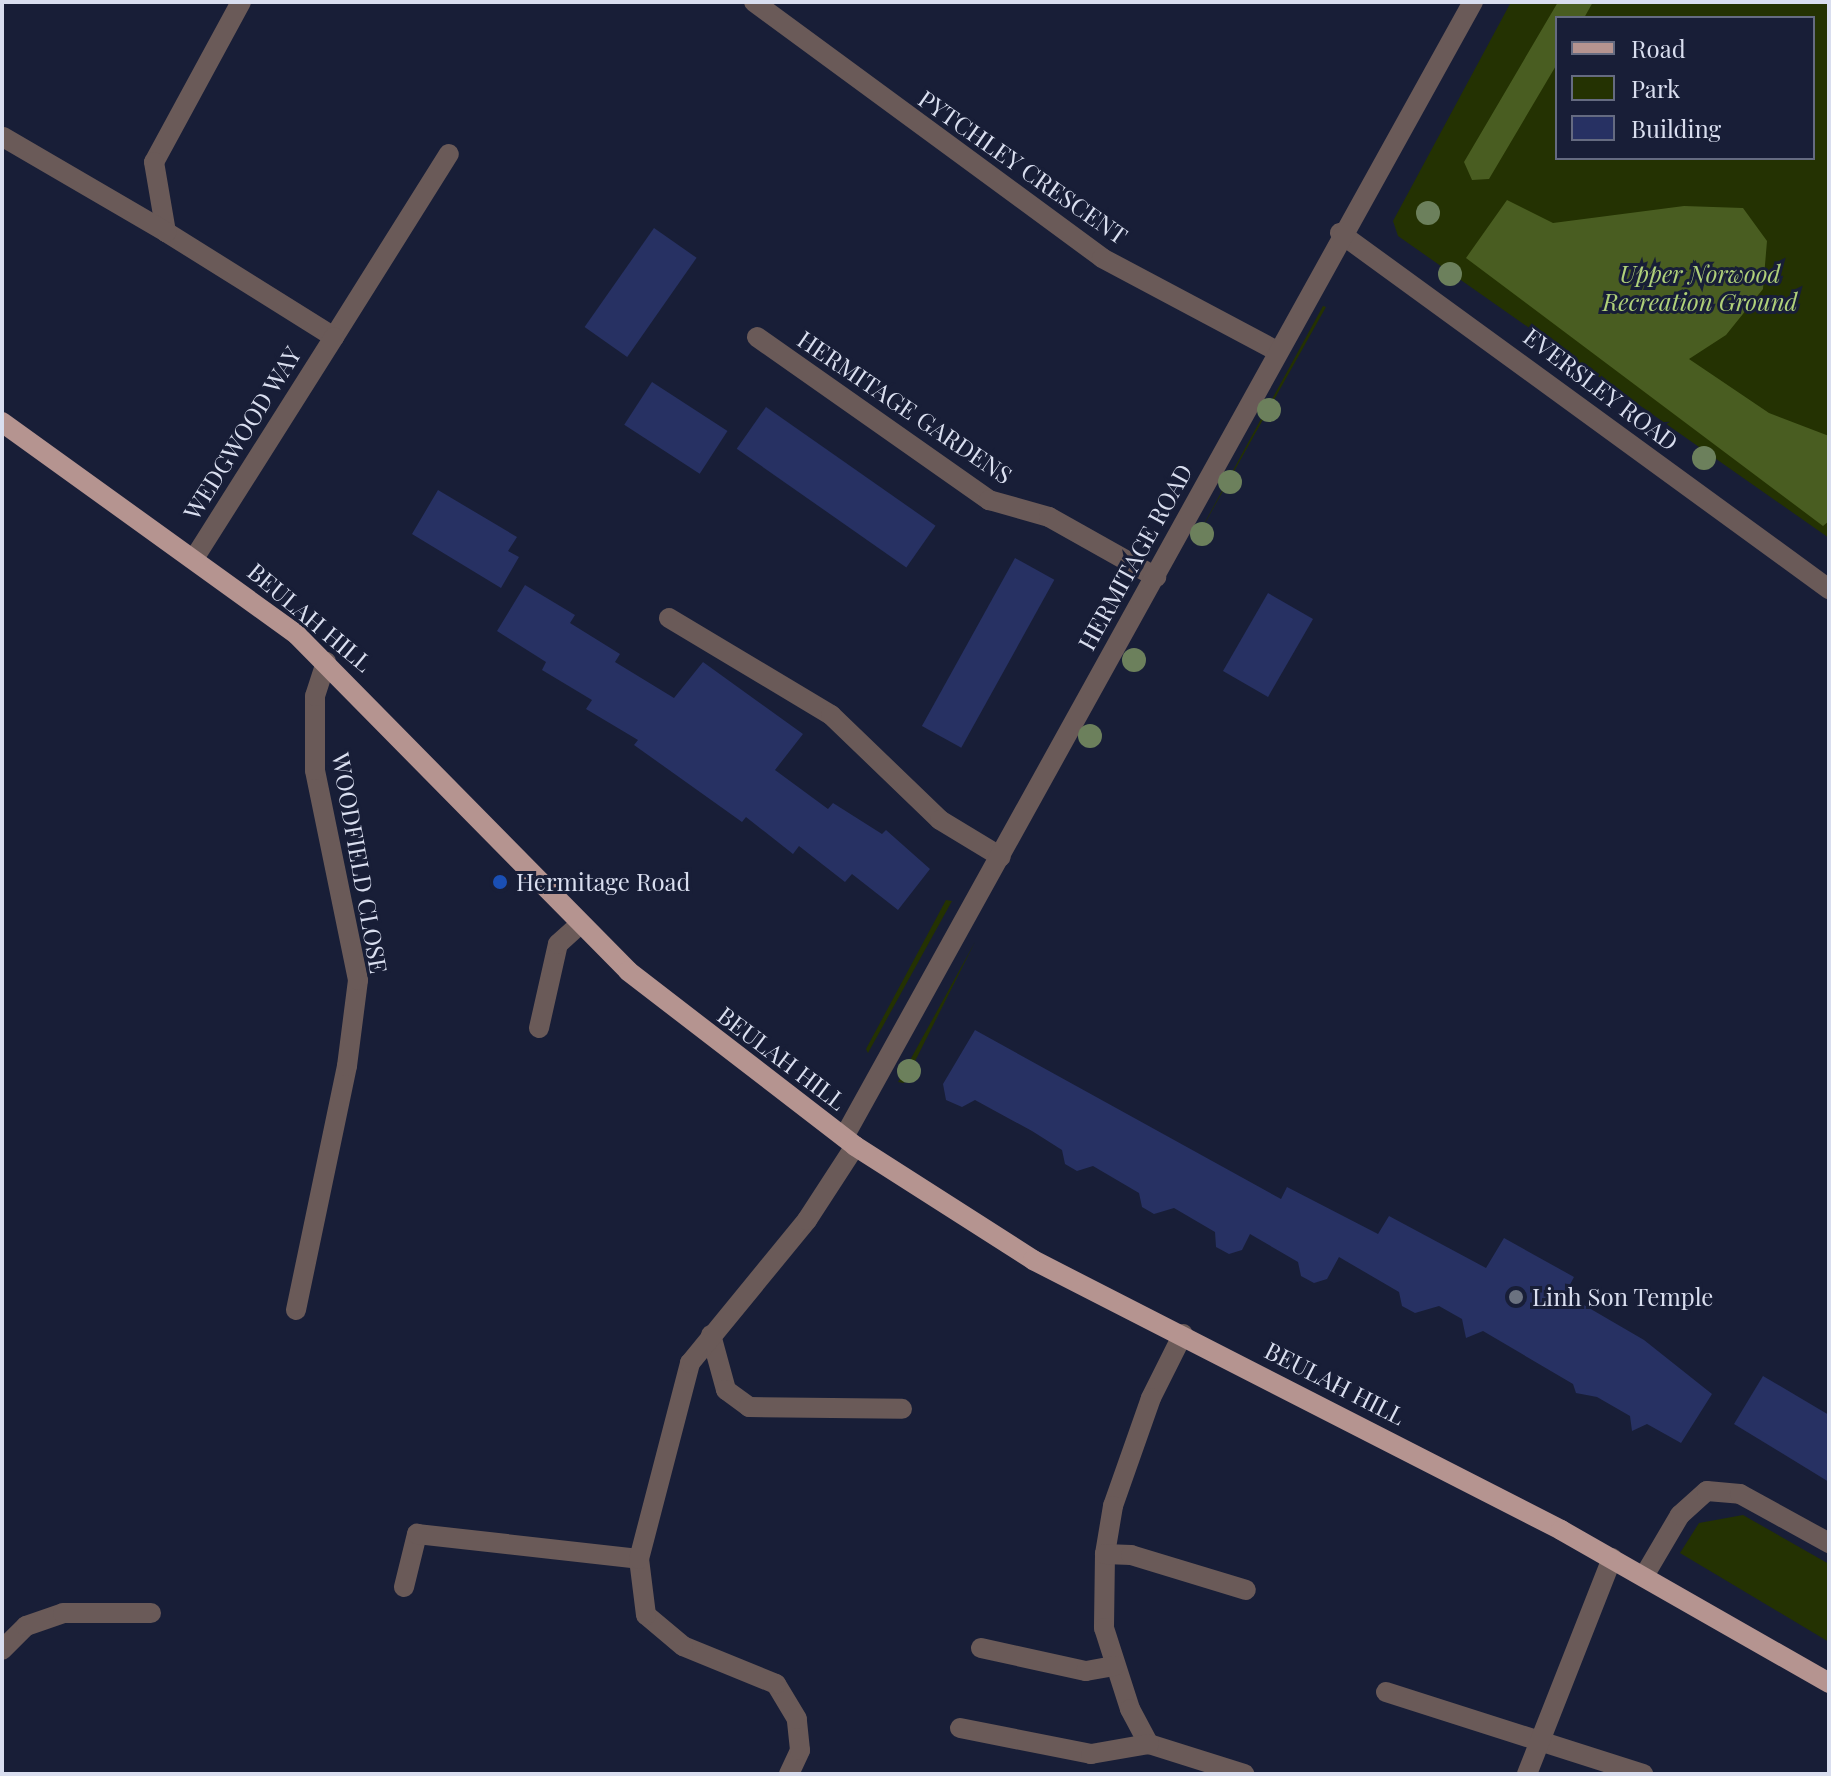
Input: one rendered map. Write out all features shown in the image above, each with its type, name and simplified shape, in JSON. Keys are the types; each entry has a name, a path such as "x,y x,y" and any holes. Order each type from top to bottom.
{"main road":[{"name":"BEULAH HILL","path":"2,422 195,557 326,662 628,971 849,1142 1033,1260 1183,1334 1612,1558 1829,1683"}],"street":[{"path":"166,232 154,162 241,2"},
{"name":"PYTCHLEY CRESCENT","path":"754,2 1102,258 1277,351"},
{"name":"HERMITAGE ROAD","path":"639,1559 690,1363 807,1220 1340,233 1473,2"},
{"name":"WEDGWOOD WAY","path":"3,137 166,232 334,337"},
{"name":"WEDGWOOD WAY","path":"195,557 449,154"},
{"name":"EVERSLEY ROAD","path":"1340,233 1829,589"},
{"name":"HERMITAGE GARDENS","path":"757,337 989,500 1049,517 1156,577"},
{"path":"669,618 831,715 940,820 1001,857"},
{"name":"WOODFIELD CLOSE","path":"296,1310 347,1066 358,980 315,770 315,696 326,662"},
{"path":"539,1028 558,944 580,924"},
{"path":"1149,1744 1115,1666 1104,1628 1105,1554 1126,1460 1183,1334"},
{"path":"711,1335 726,1390 749,1407 902,1409"},
{"path":"1644,1576 1680,1515 1707,1491 1740,1494 1829,1543"},
{"path":"404,1587 417,1534 639,1559 646,1615 683,1646 776,1684 797,1719 800,1750 789,1774"},
{"path":"1105,1554 1131,1555 1246,1590"},
{"path":"1527,1774 1612,1558"},
{"path":"2,1650 26,1626 63,1613 151,1613"},
{"path":"981,1648 1086,1671 1115,1666"},
{"path":"1386,1692 1540,1744 1643,1774"},
{"path":"960,1728 1091,1754 1149,1744 1244,1774"}],"green space":[{"name":"Upper Norwood Recreation Ground","path":"1511,2 1829,2 1829,538 1398,236 1393,221"},
{"path":"1558,2 1593,2 1585,16 1555,16 1555,67 1489,179 1472,180 1464,162"},
{"path":"1507,200 1553,223 1684,206 1743,208 1767,241 1763,289 1726,335 1689,359 1769,413 1829,436 1829,521 1823,526 1466,258"},
{"path":"1323,306 1326,307 1191,548 1249,441"},
{"path":"946,900 952,901 868,1053 866,1049"},
{"path":"975,942 904,1083 898,1082"},
{"path":"1743,1515 1829,1564 1829,1642 1680,1553 1699,1523"}],"building":[{"path":"654,228 697,258 627,357 585,327"},
{"path":"652,382 727,431 700,474 624,425"},
{"path":"766,407 936,526 906,568 737,449"},
{"path":"438,490 517,537 508,551 519,557 501,588 412,534"},
{"path":"1015,558 1054,580 961,748 922,726"},
{"path":"525,585 575,615 570,623 620,654 615,662 674,698 703,662 803,734 775,770 828,809 833,803 882,834 886,830 930,869 898,910 852,874 845,882 799,846 793,854 746,817 742,822 634,745 638,740 586,709 592,700 542,670 546,662 497,631"},
{"path":"1268,593 1313,619 1268,697 1223,671"},
{"path":"975,1030 1281,1199 1287,1187 1378,1234 1389,1216 1486,1268 1504,1238 1574,1277 1565,1294 1644,1340 1712,1394 1681,1443 1647,1424 1632,1431 1630,1416 1597,1397 1576,1393 1573,1384 1483,1331 1466,1338 1462,1319 1439,1306 1415,1313 1402,1306 1399,1292 1339,1257 1327,1279 1314,1283 1301,1276 1298,1262 1250,1234 1242,1250 1229,1254 1216,1247 1215,1232 1174,1208 1154,1214 1142,1207 1139,1193 1093,1166 1077,1171 1065,1164 1062,1150 1032,1131 975,1100 962,1107 946,1100 943,1084"},
{"path":"1763,1376 1829,1415 1829,1482 1734,1424"}],"place":[{"name":"Hermitage Road","path":"500,882"},
{"name":"Linh Son Temple","path":"1516,1297"}]}
